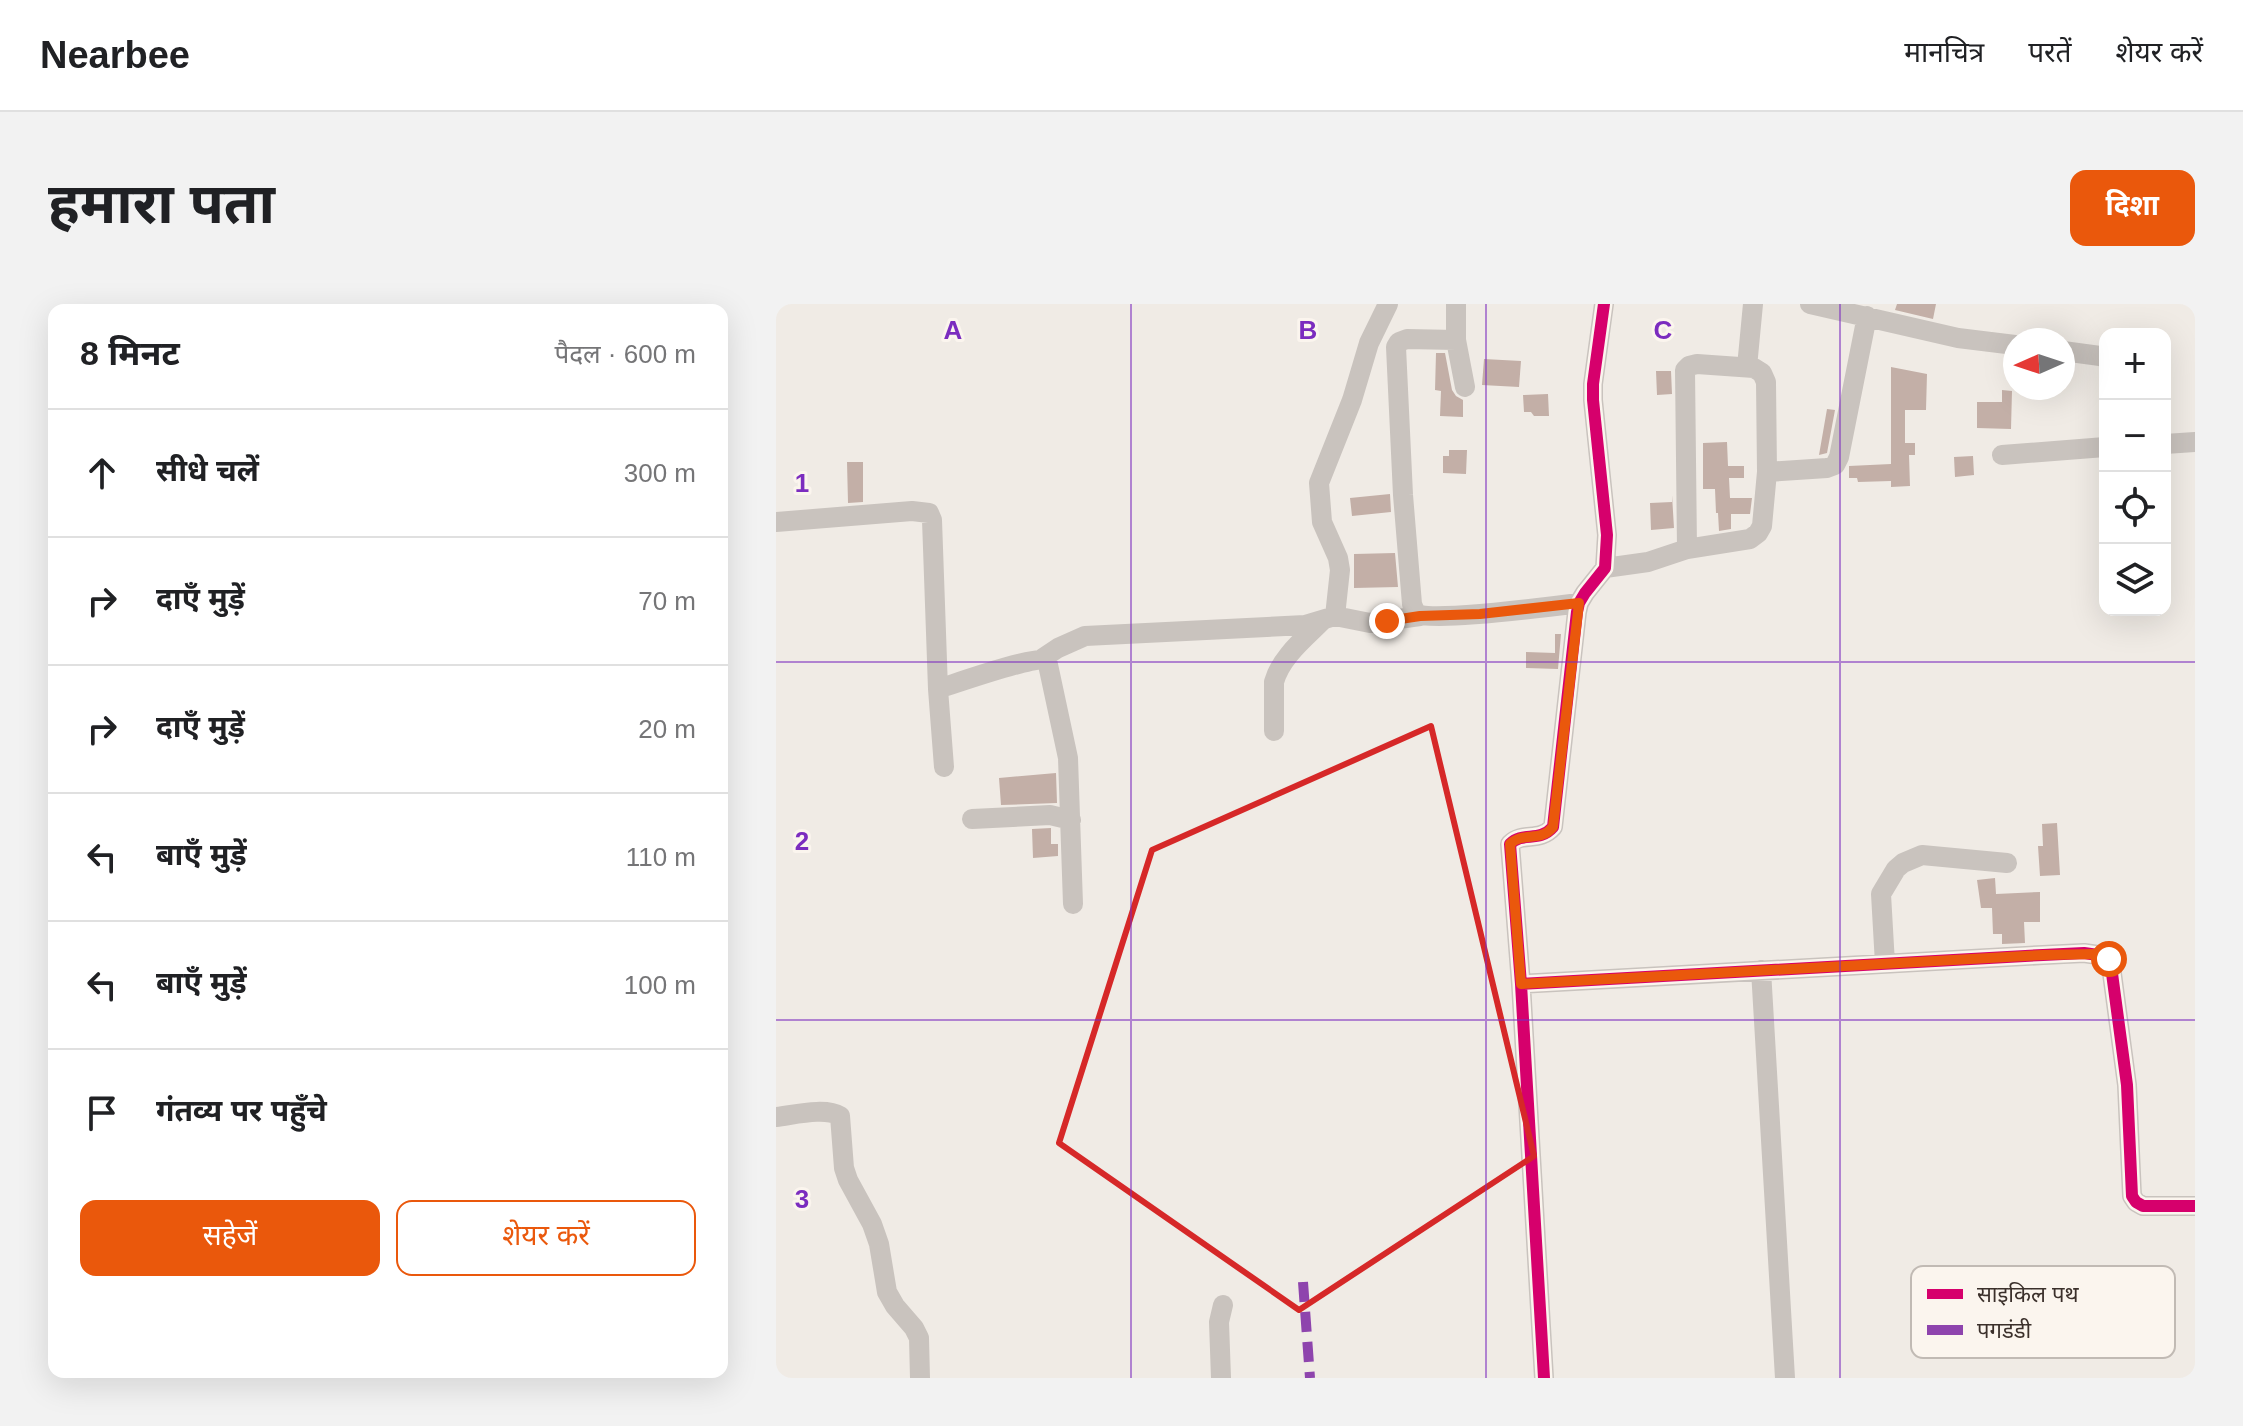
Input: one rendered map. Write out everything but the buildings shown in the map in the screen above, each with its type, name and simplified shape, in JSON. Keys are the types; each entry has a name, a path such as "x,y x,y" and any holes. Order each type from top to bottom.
{"street":[{"path":"1274,731 1276,675 1286,658 1328,619 1340,570 1322,522 1319,483 1352,400 1369,343 1388,304"},
{"path":"1456,304 1456,340 1465,387"},
{"path":"1544,1378 1510,844 1519,838 1543,836 1553,827 1579,603 1605,568 1607,535 1593,400 1604,304"},
{"path":"1747,367 1753,304"},
{"path":"1810,304 1958,338 2003,344"},
{"path":"1767,472 1835,465 1867,316"},
{"path":"1420,616 1412,604 1396,347 1407,339 1456,340"},
{"path":"2075,353 2099,356"},
{"path":"1605,568 1662,559 1687,549 1750,539 1758,533 1762,526 1767,472 1766,382 1762,373 1754,368 1697,364 1685,370 1687,549"},
{"path":"2171,444 2195,442"},
{"path":"2002,455 2099,447"},
{"path":"776,522 912,511 929,513 932,520 944,767"},
{"path":"938,689 1043,658 1085,636 1305,625 1328,619 1370,623 1579,603"},
{"path":"1043,658 1049,664 1068,758 1073,904"},
{"path":"972,819 1050,815 1071,820"},
{"path":"1885,964 1881,894 1903,863 1922,855 2007,863"},
{"path":"1521,984 2095,954 2109,959 2127,1085 2132,1196 2143,1206 2195,1206"},
{"path":"1761,970 1785,1378"},
{"path":"776,1117 825,1112 840,1116 844,1168 879,1244 887,1292 919,1338 920,1378"},
{"path":"1221,1378 1219,1322 1223,1305"}],"highlighted area":[{"path":"1431,726 1534,1156 1299,1310 1059,1143 1152,850"}],"marked path":[{"path":"1303,1282 1310,1378"}],"cycle path":[{"path":"1544,1378 1510,844 1520,838 1542,835 1553,827 1577,612 1585,593 1605,568 1607,535 1593,400 1604,304"},
{"path":"1521,984 2084,953 2105,956 2111,966 2127,1085 2132,1196 2143,1206 2195,1206"}],"route":[{"path":"1387,621 1579,603 1553,827 1543,836 1519,838 1510,844 1521,984 2084,953 2109,959"}]}
